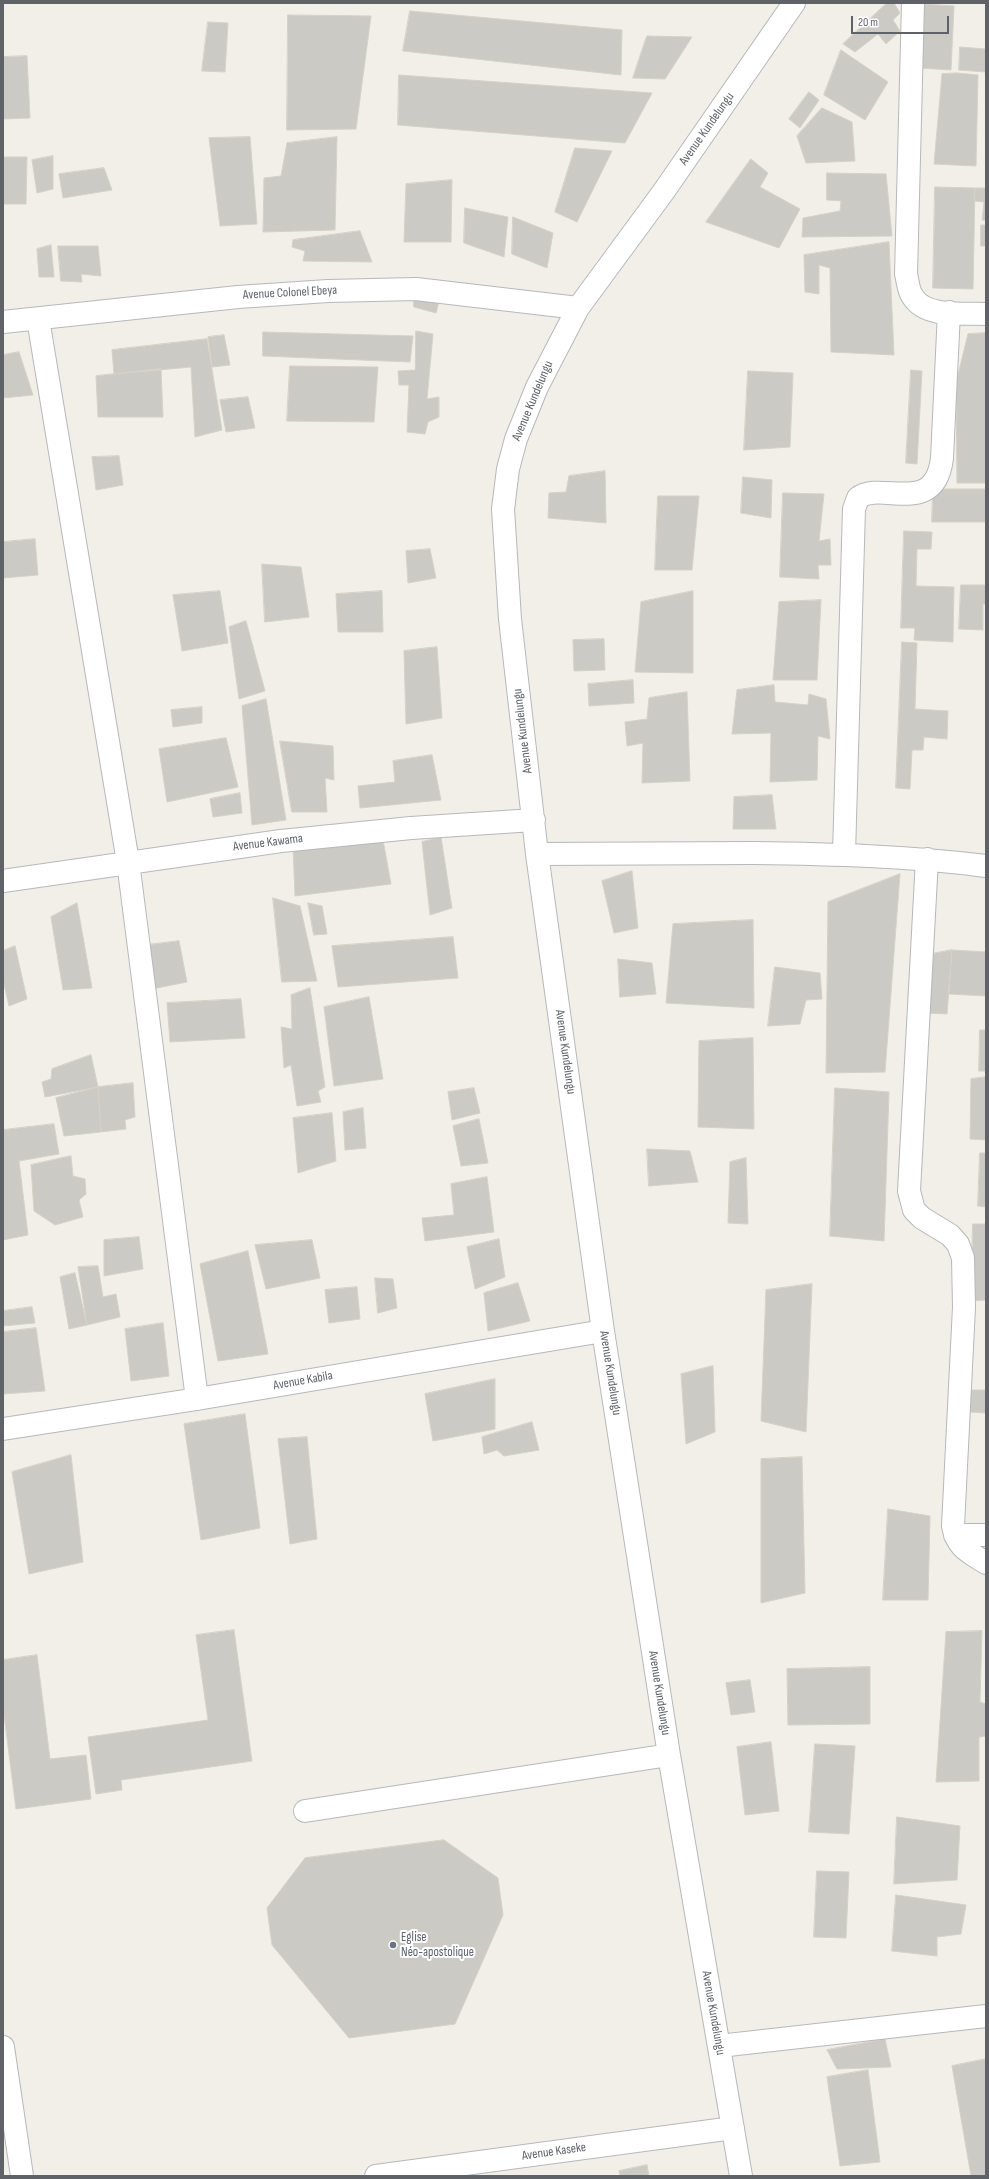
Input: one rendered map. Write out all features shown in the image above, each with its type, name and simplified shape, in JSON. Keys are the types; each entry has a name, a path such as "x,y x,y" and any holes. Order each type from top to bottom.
{"street":[{"name":"Avenue Kundelungu","path":"741,2176 669,1755 603,1331 537,854 510,619 504,552 503,509 508,468 516,439 537,387 578,308 664,190 794,3"},
{"path":"914,3 906,274 912,296 917,303 926,309 986,314"},
{"name":"Avenue Colonel Ebeya","path":"3,322 238,297 374,290 416,290 578,308"},
{"path":"844,854 854,509 858,498 866,494 918,493 930,485 938,473 942,458 949,312"},
{"path":"38,319 128,862 198,1399"},
{"name":"Avenue Kawama","path":"3,881 128,862 296,840 412,828 534,820"},
{"path":"537,854 642,852 844,854 927,859 986,866"},
{"path":"927,859 909,1191 914,1210 922,1218 950,1235 958,1244 964,1258 964,1307 953,1519 955,1536 964,1550 986,1563"},
{"name":"Avenue Kabila","path":"3,1429 198,1399 603,1331"},
{"path":"955,1536 986,1535"},
{"path":"305,1811 669,1755"},
{"path":"719,2046 986,2016"},
{"path":"3,2047 22,2176"},
{"name":"Avenue Kaseke","path":"376,2176 733,2128"}],"building":[{"path":"887,3 894,3 900,13 893,20 900,31 886,44 878,34 855,52 843,44"},
{"path":"921,4 954,6 951,70 919,68"},
{"path":"410,11 622,30 621,75 403,51"},
{"path":"288,15 371,16 356,129 287,130"},
{"path":"208,22 228,23 225,72 202,71"},
{"path":"647,36 692,37 665,79 633,78"},
{"path":"960,47 986,49 986,72 959,70"},
{"path":"841,50 888,82 865,120 824,95"},
{"path":"27,56 30,118 3,119 3,57"},
{"path":"957,73 978,75 976,166 934,164 942,74"},
{"path":"399,75 652,93 625,143 398,125"},
{"path":"809,92 819,100 800,128 789,119"},
{"path":"822,108 852,122 855,161 806,163 797,136"},
{"path":"250,137 257,224 220,226 209,138"},
{"path":"337,137 335,230 263,232 264,178 281,176 287,143"},
{"path":"575,148 612,151 577,222 555,212"},
{"path":"53,156 53,189 37,193 32,160"},
{"path":"3,157 27,157 26,204 3,204"},
{"path":"751,159 768,173 760,187 800,209 779,248 706,222"},
{"path":"104,168 112,190 63,198 59,174"},
{"path":"827,173 886,174 892,236 802,237 803,218 840,211 841,201 827,200"},
{"path":"452,180 451,242 404,242 406,184"},
{"path":"935,187 975,188 973,289 933,288"},
{"path":"975,188 986,188 986,220 982,220 984,202 975,201"},
{"path":"465,208 508,217 504,257 464,243"},
{"path":"513,217 553,233 547,268 512,254"},
{"path":"981,225 986,225 986,246 981,246"},
{"path":"360,231 372,262 303,261 305,251 292,247 293,240"},
{"path":"889,242 894,355 831,352 830,268 819,265 819,294 805,292 804,255"},
{"path":"51,245 54,277 39,277 37,249"},
{"path":"58,246 98,246 101,276 81,274 82,282 61,281"},
{"path":"414,298 439,301 436,313 414,307"},
{"path":"416,331 433,334 427,399 439,397 439,417 428,422 425,434 407,432 409,385 399,385 398,371 415,370"},
{"path":"263,332 413,336 410,362 263,356"},
{"path":"986,333 986,483 957,483 956,383 968,334"},
{"path":"224,335 230,365 212,367 208,337"},
{"path":"207,339 222,430 195,437 191,367 114,374 112,350"},
{"path":"19,352 33,395 3,398 3,355"},
{"path":"290,366 378,367 374,422 287,421"},
{"path":"161,369 163,417 98,417 96,376"},
{"path":"911,370 922,371 917,464 906,463"},
{"path":"748,371 793,373 790,447 744,450"},
{"path":"248,397 255,428 226,432 220,400"},
{"path":"119,456 123,485 96,490 92,457"},
{"path":"605,471 606,523 548,518 549,493 566,492 569,476"},
{"path":"743,477 772,480 771,518 741,513"},
{"path":"933,489 986,489 986,522 932,522"},
{"path":"783,493 824,494 819,541 830,539 831,565 818,565 819,579 780,577"},
{"path":"658,496 699,496 692,570 655,570"},
{"path":"904,531 932,532 931,549 917,549 916,586 954,587 953,642 914,640 915,628 901,628"},
{"path":"35,539 38,575 3,578 3,542"},
{"path":"430,549 436,578 408,583 406,551"},
{"path":"262,564 301,567 309,617 265,622"},
{"path":"961,585 986,585 986,604 983,604 983,630 959,629"},
{"path":"220,591 228,643 182,651 173,595"},
{"path":"382,591 383,632 338,632 336,594"},
{"path":"693,591 693,673 635,672 641,602"},
{"path":"821,600 817,680 773,680 779,602"},
{"path":"246,621 265,691 239,699 229,627"},
{"path":"604,639 605,670 574,671 573,640"},
{"path":"902,642 917,643 915,709 948,711 947,739 924,737 923,750 912,750 910,789 896,788"},
{"path":"437,647 442,718 406,724 404,651"},
{"path":"633,680 634,703 589,706 588,684"},
{"path":"774,685 775,702 808,705 809,694 826,699 830,739 818,736 817,780 770,782 771,733 732,734 737,690"},
{"path":"687,692 690,781 642,783 643,743 627,746 625,722 647,719 649,698"},
{"path":"266,699 286,820 252,825 242,706"},
{"path":"202,707 202,723 173,727 171,710"},
{"path":"226,738 238,787 167,802 159,749"},
{"path":"280,741 333,746 334,780 325,778 327,812 292,812"},
{"path":"432,755 441,800 360,808 358,786 395,782 393,761"},
{"path":"240,793 242,813 213,817 210,799"},
{"path":"772,795 776,829 733,829 734,797"},
{"path":"441,837 452,908 430,915 422,842"},
{"path":"383,840 391,884 295,896 293,848"},
{"path":"632,871 638,928 614,933 602,881"},
{"path":"900,874 885,1072 826,1073 828,902"},
{"path":"273,898 300,906 317,981 282,982"},
{"path":"77,903 92,988 63,990 51,917"},
{"path":"308,903 322,906 327,934 314,935"},
{"path":"753,920 754,1008 666,1003 673,924"},
{"path":"453,937 458,978 338,987 332,946"},
{"path":"179,941 187,982 152,989 147,945"},
{"path":"15,946 27,999 9,1006 3,980 3,951"},
{"path":"952,950 986,952 986,996 949,994"},
{"path":"952,950 947,1014 926,1013 931,954"},
{"path":"618,959 652,963 656,994 620,997"},
{"path":"775,967 820,973 822,999 806,1000 800,1024 768,1026"},
{"path":"310,988 325,1087 318,1091 321,1102 297,1106 291,1065 284,1068 281,1027 292,1029 291,995"},
{"path":"369,997 383,1079 334,1086 324,1007"},
{"path":"241,999 245,1038 170,1042 167,1003"},
{"path":"980,1030 986,1030 986,1071 979,1071"},
{"path":"753,1038 754,1129 698,1127 699,1041"},
{"path":"91,1055 98,1087 45,1097 42,1082 51,1079 52,1069"},
{"path":"986,1077 986,1140 970,1139 971,1079"},
{"path":"133,1083 135,1117 125,1120 126,1129 101,1132 98,1087"},
{"path":"98,1087 101,1132 64,1136 56,1098"},
{"path":"474,1088 480,1113 452,1120 448,1092"},
{"path":"835,1088 889,1092 884,1241 830,1236"},
{"path":"363,1108 366,1148 345,1150 343,1112"},
{"path":"332,1113 336,1161 298,1173 293,1118"},
{"path":"479,1119 488,1163 461,1166 453,1126"},
{"path":"54,1124 59,1154 19,1161 28,1235 3,1240 3,1130"},
{"path":"647,1149 690,1151 698,1182 649,1186"},
{"path":"980,1153 986,1153 986,1207 978,1206"},
{"path":"71,1156 73,1176 85,1179 86,1194 79,1200 83,1217 55,1225 34,1211 31,1165"},
{"path":"746,1158 748,1224 728,1223 730,1162"},
{"path":"487,1177 494,1232 425,1241 422,1218 454,1215 451,1184"},
{"path":"973,1224 986,1224 986,1300 971,1301"},
{"path":"139,1237 143,1269 104,1276 104,1240"},
{"path":"499,1239 505,1277 475,1289 467,1247"},
{"path":"312,1240 320,1278 266,1289 255,1245"},
{"path":"248,1251 268,1354 218,1361 200,1264"},
{"path":"98,1266 103,1297 116,1294 120,1317 87,1325 78,1267"},
{"path":"75,1273 87,1325 69,1329 60,1277"},
{"path":"375,1278 393,1279 397,1308 378,1313"},
{"path":"518,1283 530,1321 488,1331 484,1293"},
{"path":"812,1284 806,1432 761,1421 766,1290"},
{"path":"357,1287 360,1319 329,1323 325,1290"},
{"path":"32,1307 35,1323 3,1326 3,1311"},
{"path":"163,1323 169,1376 131,1381 125,1329"},
{"path":"36,1328 45,1391 3,1394 3,1332"},
{"path":"713,1366 715,1432 686,1444 681,1374"},
{"path":"495,1379 495,1429 433,1441 425,1394"},
{"path":"971,1390 986,1390 986,1413 969,1412"},
{"path":"245,1414 260,1528 201,1540 184,1424"},
{"path":"532,1422 539,1450 504,1456 497,1450 484,1454 482,1437"},
{"path":"307,1437 317,1539 290,1544 278,1439"},
{"path":"71,1455 83,1562 29,1574 12,1472"},
{"path":"802,1457 805,1593 761,1603 761,1459"},
{"path":"888,1509 930,1516 928,1600 883,1600"},
{"path":"234,1630 252,1761 121,1780 122,1790 96,1794 88,1737 208,1720 196,1635"},
{"path":"982,1631 980,1702 986,1704 986,1736 979,1737 979,1781 936,1782 946,1632"},
{"path":"37,1655 50,1759 86,1755 91,1799 16,1809 3,1707 3,1660"},
{"path":"870,1667 870,1724 788,1725 787,1669"},
{"path":"750,1680 755,1712 731,1715 726,1683"},
{"path":"771,1742 779,1811 745,1815 737,1747"},
{"path":"815,1744 855,1746 849,1834 809,1832"},
{"path":"897,1817 960,1826 957,1880 894,1884"},
{"path":"444,1840 498,1878 503,1915 455,2024 349,2038 272,1945 267,1908 305,1858"},
{"path":"817,1871 849,1872 846,1938 814,1937"},
{"path":"896,1895 966,1905 961,1934 937,1937 937,1956 892,1951"},
{"path":"885,2039 891,2067 837,2069 827,2050"},
{"path":"986,2059 986,2176 971,2176 952,2066"},
{"path":"868,2070 880,2162 840,2166 827,2077"},
{"path":"647,2165 649,2176 620,2176 619,2171"}],"place":[{"name":"Eglise Néo-apostolique","path":"393,1945"}]}
